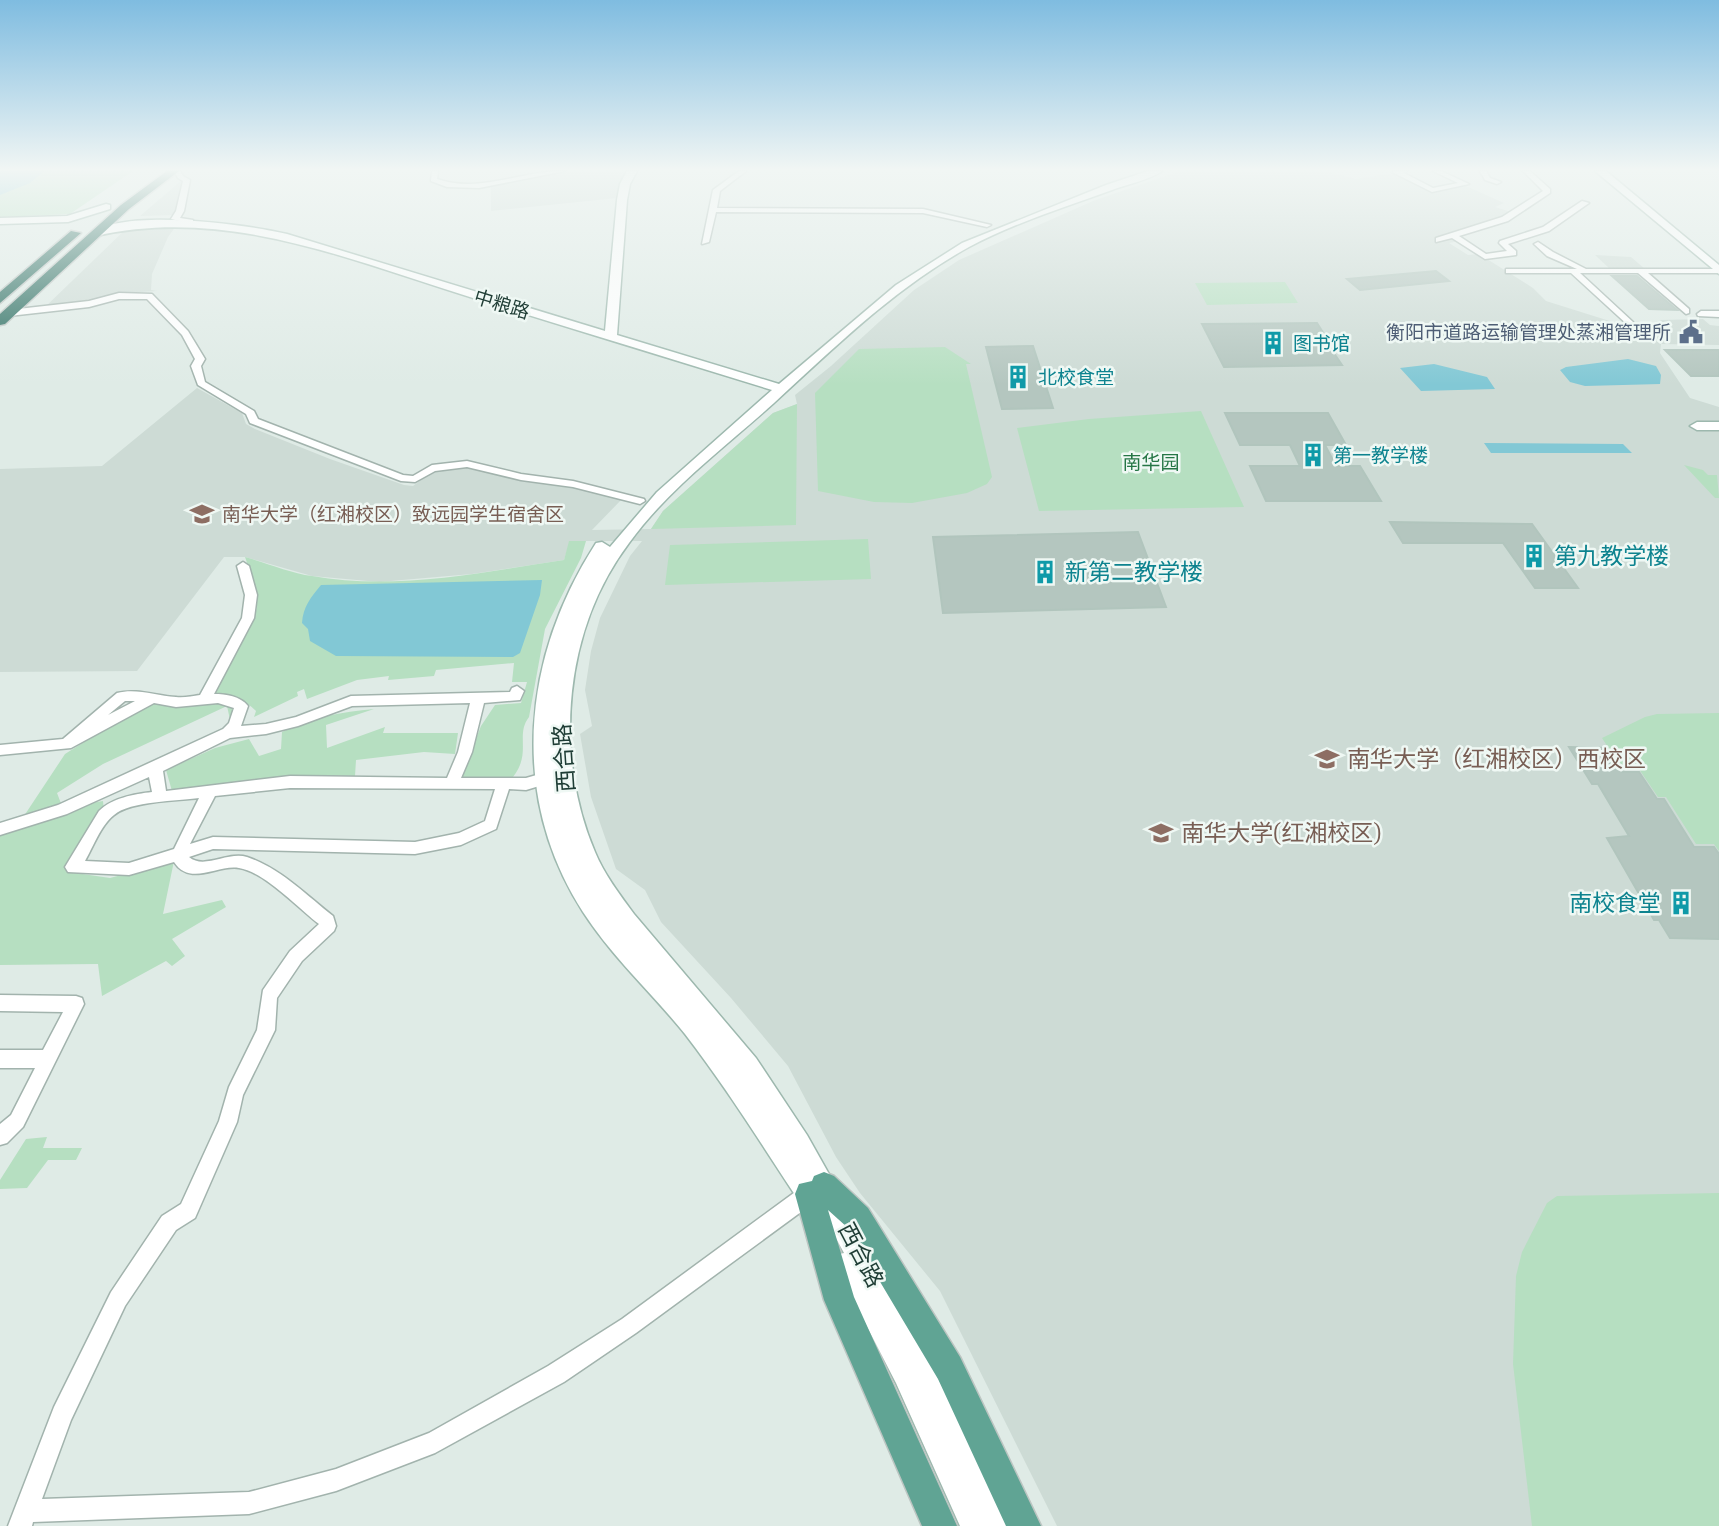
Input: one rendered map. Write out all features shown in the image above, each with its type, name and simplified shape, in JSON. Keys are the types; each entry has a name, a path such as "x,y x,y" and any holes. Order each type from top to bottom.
{"highway":[{"path":"0,299 65,242"},
{"path":"4,317 86,242"}],"main road":[{"name":"中粮路","path":"296,242 778,386"},
{"name":"中粮路","path":"309,242 581,324 612,336"},
{"path":"612,336 619,242"},
{"name":"西合路","path":"959,242 872,301 653,504 617,547 600,576 573,641 565,679 555,776 560,841 588,902 610,932 687,1018 816,1190 918,1364 995,1526"},
{"name":"西合路","path":"555,776 544,753 544,720 557,640 586,573 604,544 640,501 778,386 865,317 960,248 974,242"},
{"path":"1685,242 1719,271"},
{"path":"1693,242 1717,262"},
{"path":"581,324 600,321 613,311"},
{"path":"1700,428 1719,428"},
{"path":"816,1190 839,1300 940,1526"},
{"path":"816,1190 858,1218 949,1368 1024,1526"},
{"name":"西合路","path":"816,1190 834,1232 906,1373 976,1526"}],"street":[{"path":"1463,242 1485,257 1513,253 1503,243 1505,242"},
{"path":"1538,244 1550,254 1585,271"},
{"path":"1509,271 1719,271"},
{"path":"1573,271 1630,324"},
{"path":"1640,271 1686,311"},
{"path":"4,317 89,304 119,296 149,296 198,352 200,359 196,366 201,383 251,414 253,421 401,478 415,479 432,468 467,464 521,477 573,484 640,501"},
{"path":"1701,314 1719,314"},
{"path":"204,699 248,618 251,596 243,566"},
{"path":"228,733 266,729 298,721 351,701 515,697 517,691"},
{"path":"0,750 66,744 122,696 163,698 176,703 217,697 233,700 241,706 236,725 228,733 62,810 0,829"},
{"path":"452,783 465,752 478,698"},
{"path":"155,768 160,797"},
{"path":"504,784 491,825 444,844 415,848 213,843 129,869 73,867 111,808 136,800 290,782 526,784 555,776"},
{"path":"209,792 182,845 181,861 188,867 202,869 241,861 265,874 327,921 328,926 296,956 269,996 266,1030 235,1093 228,1122 188,1211 169,1223 118,1300 62,1415 23,1519 249,1503 336,1480 435,1442 556,1374 629,1326 816,1190"},
{"path":"0,1003 76,1004 17,1121 0,1136"},
{"path":"0,1059 48,1059"}],"shaded area":[{"path":"112,242 166,242 152,274 151,290 157,291 125,293 43,309"},
{"name":"南华大学(红湘校区)","path":"999,242 1453,242 1449,243 1468,255 1479,254 1533,288 1546,301 1651,334 1664,331 1660,327 1667,326 1660,320 1703,319 1710,325 1719,326 1719,345 1661,344 1660,353 1690,398 1719,407 1719,1526 1057,1526 940,1291 860,1193 836,1157 788,1066 731,998 661,922 645,890 616,869 591,797 580,734 592,726 585,690 600,618 630,556 642,541 570,541 564,560 472,574 379,582 312,576 245,557 224,557 137,671 0,672 0,469 102,466 197,388 242,413 246,424 255,429 404,485 413,486 435,469 469,467 519,479 573,486 622,499 592,530 651,529 663,511 773,413 797,404 795,395 914,290 959,260"},
{"path":"1595,255 1631,257 1645,269 1610,269"}],"green space":[{"path":"1285,282 1298,303 1207,305 1195,283"},
{"path":"945,347 971,364 966,364 992,477 987,484 967,493 912,503 874,502 818,491 815,393 859,349"},
{"path":"797,404 796,525 651,529 663,511 773,413"},
{"name":"南华园","path":"1201,411 1244,507 1039,511 1017,428 1089,419"},
{"path":"1684,465 1703,470 1708,475 1717,475 1719,498 1715,498"},
{"path":"868,539 871,579 665,585 670,545"},
{"path":"569,541 586,541 581,558 545,629 529,717 523,731 522,760 513,777 461,777 481,726 495,705 521,703 527,682 512,682 514,663 436,670 434,676 388,680 389,676 357,680 307,699 304,689 297,692 298,696 254,717 256,711 247,703 215,693 214,687 252,624 257,605 245,557 312,576 375,582 407,581 564,560"},
{"path":"153,699 222,701 237,709 231,724 227,706 103,764 57,793 62,806 22,819 65,754"},
{"path":"374,709 326,725 327,748 385,727 383,733 458,733 455,754 424,752 356,760 355,776 298,775 172,791 166,770 215,748 249,739 259,756 281,749 282,732 304,722"},
{"path":"1719,713 1719,851 1714,844 1696,844 1666,797 1658,797 1639,769 1622,769 1602,738 1657,714"},
{"path":"103,801 104,811 69,872 110,878 174,861 163,914 222,900 226,907 172,939 185,956 172,966 166,961 102,996 98,964 0,965 0,834 42,823 91,803"},
{"path":"47,1137 43,1148 82,1148 76,1160 48,1160 27,1188 0,1189 0,1180 26,1139"},
{"path":"1719,1193 1719,1526 1532,1526 1513,1364 1516,1276 1522,1252 1547,1203 1557,1196"}],"water":[{"path":"1628,359 1656,366 1661,375 1660,384 1585,386 1570,382 1560,370 1566,367"},
{"path":"1434,364 1487,377 1495,389 1421,391 1400,368"},
{"path":"1484,443 1623,444 1632,453 1491,453"},
{"path":"542,580 540,595 520,653 513,657 336,656 310,641 308,629 302,623 306,607 321,585"}],"building":[{"path":"1436,271 1449,281 1360,290 1347,279"},
{"path":"1612,276 1637,276 1677,310 1649,309"},
{"name":"图书馆","path":"1317,323 1324,334 1321,334 1342,365 1224,367 1202,324"},
{"name":"北校食堂","path":"1033,346 1053,408 1002,409 986,347"},
{"path":"1665,350 1719,350 1719,376 1691,376"},
{"name":"第一教学楼","path":"1225,413 1328,413 1346,445 1325,445 1336,466 1360,466 1381,501 1266,501 1250,466 1300,466 1290,445 1240,445"},
{"name":"第九教学楼","path":"1390,522 1532,524 1578,588 1535,588 1503,543 1403,543"},
{"name":"新第二教学楼","path":"1138,532 1166,607 943,613 933,537"},
{"name":"南校食堂","path":"1569,747 1606,748 1622,772 1639,772 1657,799 1664,799 1694,847 1714,847 1719,854 1719,939 1670,938 1659,920 1654,920 1607,838 1629,836 1598,784 1592,784"}],"place":[{"name":"衡阳市道路运输管理处蒸湘管理所","path":"1691,332"},
{"name":"图书馆","path":"1273,343"},
{"name":"北校食堂","path":"1018,377"},
{"name":"第一教学楼","path":"1313,455"},
{"name":"南华大学（红湘校区）致远园学生宿舍区","path":"202,514"},
{"name":"第九教学楼","path":"1534,556"},
{"name":"新第二教学楼","path":"1045,572"},
{"name":"南华大学（红湘校区）西校区","path":"1327,759"},
{"name":"南华大学(红湘校区)","path":"1161,833"},
{"name":"南校食堂","path":"1681,903"}]}
